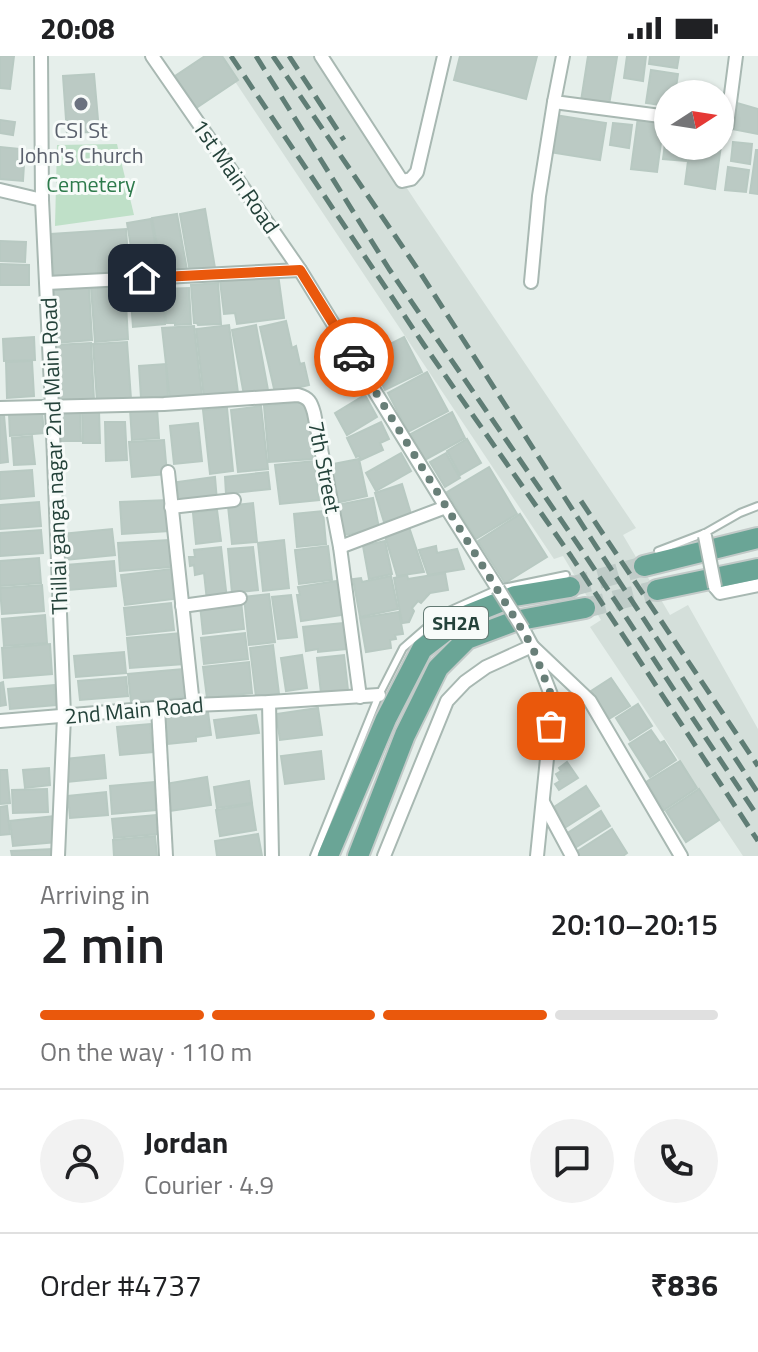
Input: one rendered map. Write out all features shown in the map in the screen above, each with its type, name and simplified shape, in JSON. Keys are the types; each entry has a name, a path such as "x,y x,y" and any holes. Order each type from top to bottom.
{"main road":[{"path":"651,559 758,538"},
{"path":"657,590 758,569"},
{"name":"SH2A","path":"328,856 386,719 422,649 465,616 515,596 568,581"},
{"name":"SH2A","path":"358,856 405,735 438,668 467,639 515,621 585,608"}],"street":[{"name":"Thillai ganga nagar 2nd Main Road","path":"41,56 42,200 64,716 58,856"},
{"name":"1st Main Road","path":"152,56 300,270 532,646 553,700 537,856"},
{"path":"321,56 402,181 411,179 417,172 444,56"},
{"path":"531,282 539,196 563,56"},
{"path":"733,80 736,56"},
{"path":"554,102 654,115"},
{"path":"0,190 42,200"},
{"path":"47,283 300,270"},
{"name":"7th Street","path":"52,407 306,397 314,413 340,547 360,697"},
{"path":"0,408 52,407"},
{"path":"168,472 193,705"},
{"path":"171,507 234,500"},
{"path":"340,547 446,507"},
{"path":"705,535 715,587 720,593 758,585"},
{"path":"182,606 240,598"},
{"path":"384,856 447,701 465,682 486,667 532,646 590,701 681,856"},
{"name":"2nd Main Road","path":"0,721 193,705 379,695"},
{"path":"269,702 272,856"},
{"path":"158,708 166,856"},
{"path":"543,802 572,856"}],"lane":[{"path":"651,559 705,535 740,513 758,506"},
{"path":"314,856 379,695 403,648 442,614 498,589 568,581"}],"shaded area":[{"path":"218,56 320,56 636,528 623,535 670,615 688,605 758,729 758,856 743,856 590,627 601,620 563,556 554,559"}],"green space":[{"name":"Cemetery","path":"117,144 134,215 55,226 57,145"}],"building":[{"path":"0,56 14,56 10,89 0,88"},
{"path":"205,56 222,56 238,80 196,108 175,76"},
{"path":"460,56 537,56 526,99 454,80"},
{"path":"588,56 617,57 609,105 581,101"},
{"path":"627,56 646,56 643,81 624,78"},
{"path":"650,56 679,56 677,68 649,64"},
{"path":"651,70 678,74 677,80 654,80 654,104 646,103"},
{"name":"CSI St John's Church","path":"94,74 99,131 67,134 63,76"},
{"path":"737,103 758,109 758,134 734,129"},
{"path":"555,115 606,123 600,160 549,152"},
{"path":"638,117 654,119 657,172 631,169"},
{"path":"0,120 15,122 13,135 0,133"},
{"path":"613,123 632,125 629,148 610,145"},
{"path":"734,142 752,144 750,164 731,161 734,160"},
{"path":"0,147 19,149 18,163 24,164 23,181 0,179"},
{"path":"758,150 758,194 750,193"},
{"path":"688,160 719,160 715,189 685,184"},
{"path":"728,167 749,170 746,192 725,190"},
{"path":"205,209 215,268 190,272 180,214"},
{"path":"177,214 187,270 162,274 152,218"},
{"path":"151,219 160,273 136,277 127,223"},
{"path":"126,229 129,272 54,278 51,234"},
{"path":"0,241 26,242 25,262 0,261"},
{"path":"0,264 29,265 29,285 0,285"},
{"path":"278,274 284,318 237,324 235,313 224,314 220,281"},
{"path":"218,283 221,324 194,323 191,285"},
{"path":"162,284 165,324 133,327 130,287"},
{"path":"125,286 128,339 95,342 91,288"},
{"path":"89,288 92,340 56,343 52,290"},
{"path":"189,288 191,324 166,323 164,289"},
{"path":"286,321 292,348 296,346 300,364 304,363 309,385 275,393 260,327"},
{"path":"229,325 238,393 204,398 196,329"},
{"path":"256,325 268,390 244,395 232,330"},
{"path":"194,326 202,396 170,400 162,328"},
{"path":"34,337 35,360 4,361 3,339"},
{"path":"404,337 422,372 385,390 368,355"},
{"path":"127,342 131,399 97,401 93,344"},
{"path":"91,343 94,400 59,403 55,345"},
{"path":"32,361 34,396 7,398 6,362"},
{"path":"166,364 168,396 141,398 139,366"},
{"path":"427,372 448,411 408,432 388,393"},
{"path":"365,395 377,417 347,435 335,413"},
{"path":"308,402 313,459 269,462 264,406"},
{"path":"261,406 268,469 238,472 231,410"},
{"path":"157,408 159,438 132,440 130,409"},
{"path":"227,408 233,471 210,474 203,410"},
{"path":"42,411 44,433 10,436 9,414"},
{"path":"82,411 99,411 100,443 83,443"},
{"path":"452,412 465,438 425,460 411,434"},
{"path":"59,413 80,413 81,441 60,441"},
{"path":"0,415 4,415 8,462 0,463"},
{"path":"105,422 125,422 127,460 106,461"},
{"path":"381,422 389,439 380,443 383,450 361,460 359,456 356,457 347,438"},
{"path":"198,423 202,461 174,464 170,426"},
{"path":"32,436 35,464 14,465 12,438"},
{"path":"467,439 481,463 460,475 447,451"},
{"path":"164,440 167,474 132,477 129,442"},
{"path":"401,453 411,471 376,491 366,473"},
{"path":"446,453 460,478 445,487 430,462"},
{"path":"359,459 367,496 336,503 328,465"},
{"path":"314,461 319,500 280,504 275,465"},
{"path":"489,467 517,514 476,539 447,492"},
{"path":"32,470 34,496 0,499 0,472"},
{"path":"268,472 270,489 226,494 225,477"},
{"path":"215,477 217,501 179,505 177,482"},
{"path":"402,484 411,514 384,522 375,493"},
{"path":"373,498 379,528 344,535 337,505"},
{"path":"168,500 169,531 122,534 120,502"},
{"path":"39,502 41,526 0,529 0,505"},
{"path":"253,503 257,542 232,544 228,506"},
{"path":"217,510 221,541 196,544 193,513"},
{"path":"323,511 326,544 297,547 294,514"},
{"path":"520,514 547,557 505,583 478,541"},
{"path":"409,527 424,572 397,576 385,536"},
{"path":"112,529 115,555 65,560 62,534"},
{"path":"41,530 43,553 0,556 0,533"},
{"path":"169,540 171,567 120,571 118,543"},
{"path":"284,540 289,588 263,591 258,543"},
{"path":"385,541 392,574 369,579 363,546"},
{"path":"328,546 332,580 299,584 295,550"},
{"path":"436,546 437,553 457,549 464,569 428,575 419,550"},
{"path":"221,547 227,599 207,601 204,573 195,575 189,557 195,557 194,550"},
{"path":"253,547 258,590 232,593 228,549"},
{"path":"39,558 41,583 0,586 0,561"},
{"path":"114,561 116,586 68,590 66,565"},
{"path":"171,569 174,599 125,605 121,575"},
{"path":"445,573 448,590 430,593 421,603 418,601 412,608 414,611 409,622 402,623 394,578"},
{"path":"391,576 398,609 360,617 353,579 361,578 362,582"},
{"path":"337,581 342,615 301,621 298,587"},
{"path":"42,585 44,611 2,614 0,588"},
{"path":"269,594 275,642 249,645 244,597"},
{"path":"291,595 297,637 278,639 272,597"},
{"path":"241,601 244,629 203,634 200,605"},
{"path":"171,603 174,630 127,635 124,608"},
{"path":"399,612 403,634 395,635 396,639 390,640 391,648 366,652 360,618"},
{"path":"45,615 47,643 4,646 2,619"},
{"path":"343,623 346,649 306,651 303,627"},
{"path":"181,633 184,664 130,668 127,638"},
{"path":"245,633 248,659 204,664 201,638"},
{"path":"50,644 52,674 4,678 2,648"},
{"path":"273,645 279,694 256,697 250,648"},
{"path":"124,652 126,673 76,677 74,656"},
{"path":"302,655 307,688 286,691 281,658"},
{"path":"344,655 348,690 321,693 317,658"},
{"path":"249,662 252,693 207,698 203,667"},
{"path":"183,669 186,697 131,702 128,674"},
{"path":"126,677 128,696 80,700 78,681"},
{"path":"611,678 630,706 609,719 591,691"},
{"path":"3,682 6,705 0,706 0,683"},
{"path":"54,685 56,705 10,709 8,689"},
{"path":"638,704 652,726 630,740 616,718"},
{"path":"318,708 322,735 280,740 276,714"},
{"path":"208,712 211,735 196,737 196,741 168,744 165,718"},
{"path":"256,715 259,733 217,738 214,720"},
{"path":"150,724 153,752 120,755 117,727"},
{"path":"651,730 660,743 664,741 676,760 650,777 629,744"},
{"path":"321,751 324,779 285,784 281,756"},
{"path":"104,755 106,778 67,782 65,759"},
{"path":"680,761 697,788 664,810 646,782"},
{"path":"567,762 578,778 559,790 555,784 560,781 556,774"},
{"path":"49,768 50,785 25,788 23,770"},
{"path":"0,770 7,770 10,803 0,804"},
{"path":"207,777 211,805 169,811 165,784"},
{"path":"249,781 252,803 217,808 214,787"},
{"path":"154,782 156,810 112,814 110,786"},
{"path":"586,786 599,806 563,829 553,814 557,812 554,807"},
{"path":"47,789 48,812 13,813 12,790"},
{"path":"699,789 719,820 686,842 666,811"},
{"path":"106,792 108,815 70,818 68,796"},
{"path":"252,804 256,830 220,836 216,810"},
{"path":"7,806 10,834 0,835 0,807"},
{"path":"601,811 610,826 575,848 566,834"},
{"path":"156,815 158,834 114,838 112,819"},
{"path":"54,816 57,842 13,846 10,821"},
{"path":"612,829 627,853 623,856 578,856 576,852"},
{"path":"258,834 262,856 217,856 215,841"},
{"path":"155,836 157,856 114,856 113,840"},
{"path":"53,849 53,856 12,856 11,851"}],"tunnel":[{"path":"570,587 644,566"},
{"path":"585,608 657,590"}],"railway":[{"path":"231,56 424,345 571,556 758,841"},
{"path":"256,56 389,269 581,549 758,817"},
{"path":"273,56 421,274 758,793"},
{"path":"289,56 344,140"},
{"path":"581,501 758,766"}],"way so far":[{"path":"354,357 532,646 553,700 551,726"}],"place":[{"name":"CSI St John's Church","path":"81,104"}],"route":[{"path":"142,278 300,270 354,357"}]}
